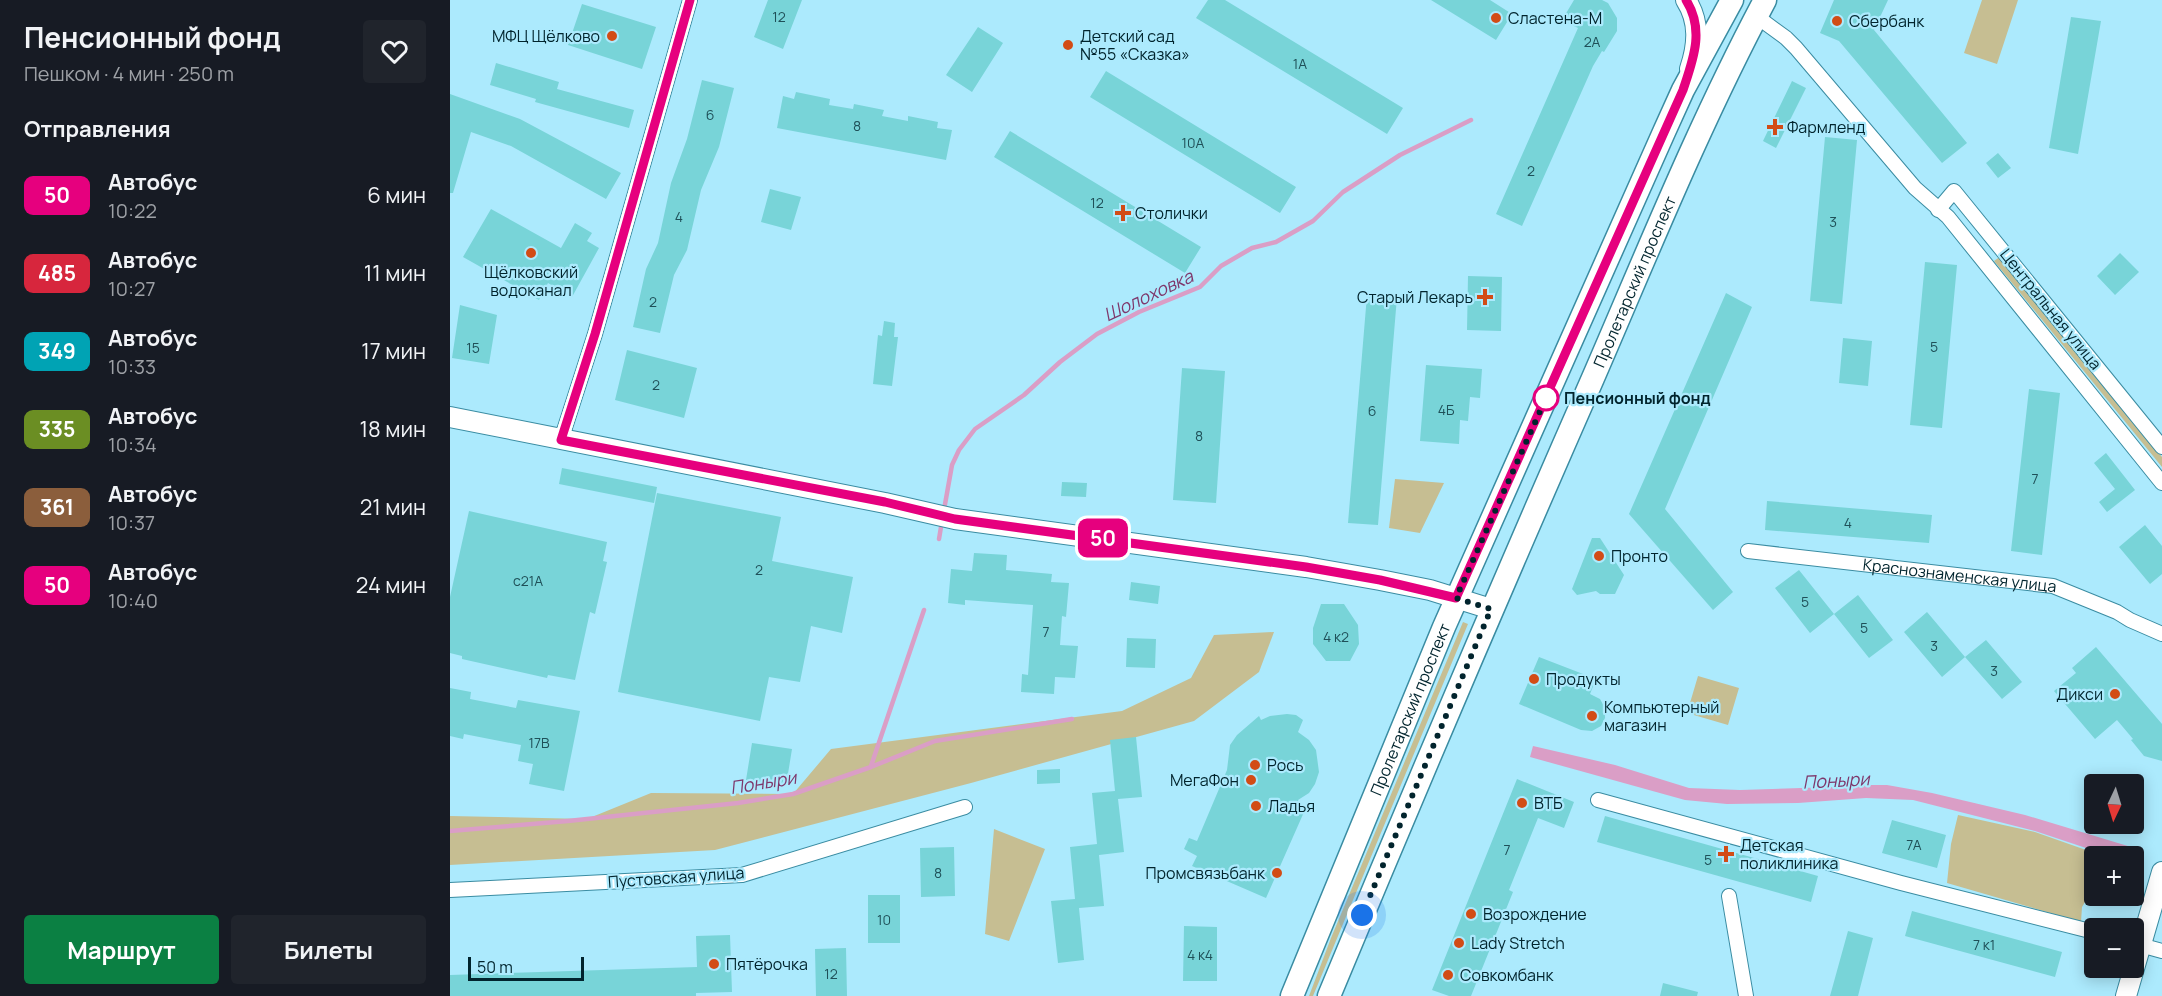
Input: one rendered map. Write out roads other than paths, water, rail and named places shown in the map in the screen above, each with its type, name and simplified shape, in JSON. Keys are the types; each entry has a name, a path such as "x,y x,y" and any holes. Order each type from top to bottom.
{"main road":[{"name":"Пролетарский проспект","path":"1292,996 1456,598 1683,90 1732,0"},
{"name":"Пролетарский проспект","path":"1329,996 1491,609 1688,159 1730,66 1760,8"}],"street":[{"path":"561,440 595,334 690,0"},
{"path":"1683,90 1695,55 1697,32 1692,9 1686,0"},
{"name":"Центральная улица","path":"1760,8 1915,188 1948,217 2162,483"},
{"name":"Центральная улица","path":"1938,210 1954,191 2162,447"},
{"path":"450,417 885,502 955,519 1306,567 1380,580 1491,609"},
{"name":"Краснознаменская улица","path":"1748,550 2053,586 2117,612 2162,634"},
{"path":"1598,800 1901,883 2084,929"},
{"name":"Пустовская улица","path":"450,890 742,875 965,807"},
{"path":"2144,924 2162,872"},
{"path":"1729,896 1746,996"},
{"path":"2144,946 2162,951"},
{"path":"2126,996 2130,978"}],"waterway":[{"name":"Шолоховка","path":"944,510 952,465 959,450 975,429 1024,395 1060,362 1097,334 1139,312 1200,287 1221,266 1252,248 1276,242 1313,221 1343,192 1400,155 1471,120"},
{"name":"Шолоховка","path":"939,539 942,521"},
{"name":"Шолоховка","path":"871,766 924,610"},
{"name":"Поныри","path":"450,831 738,803 793,794 871,767 935,741 1072,719"}],"place":[{"name":"Сластена-М","path":"1496,18"},
{"name":"Сбербанк","path":"1837,21"},
{"name":"МФЦ Щёлково","path":"612,36"},
{"name":"Детский сад №55 «Сказка»","path":"1068,45"},
{"name":"Фармленд","path":"1775,127"},
{"name":"Столички","path":"1123,213"},
{"name":"Щёлковский водоканал","path":"531,253"},
{"name":"Старый Лекарь","path":"1485,297"},
{"name":"Пенсионный фонд","path":"1546,398"},
{"name":"Пронто","path":"1599,556"},
{"name":"Продукты","path":"1534,679"},
{"name":"Дикси","path":"2115,694"},
{"name":"Компьютерный магазин","path":"1592,716"},
{"name":"Рось","path":"1255,765"},
{"name":"МегаФон","path":"1251,780"},
{"name":"ВТБ","path":"1522,803"},
{"name":"Ладья","path":"1256,806"},
{"name":"Детская поликлиника","path":"1726,854"},
{"name":"Промсвязьбанк","path":"1277,873"},
{"name":"Возрождение","path":"1471,914"},
{"name":"Lady Stretch","path":"1459,943"},
{"name":"Пятёрочка","path":"714,964"},
{"name":"Совкомбанк","path":"1448,975"}]}
